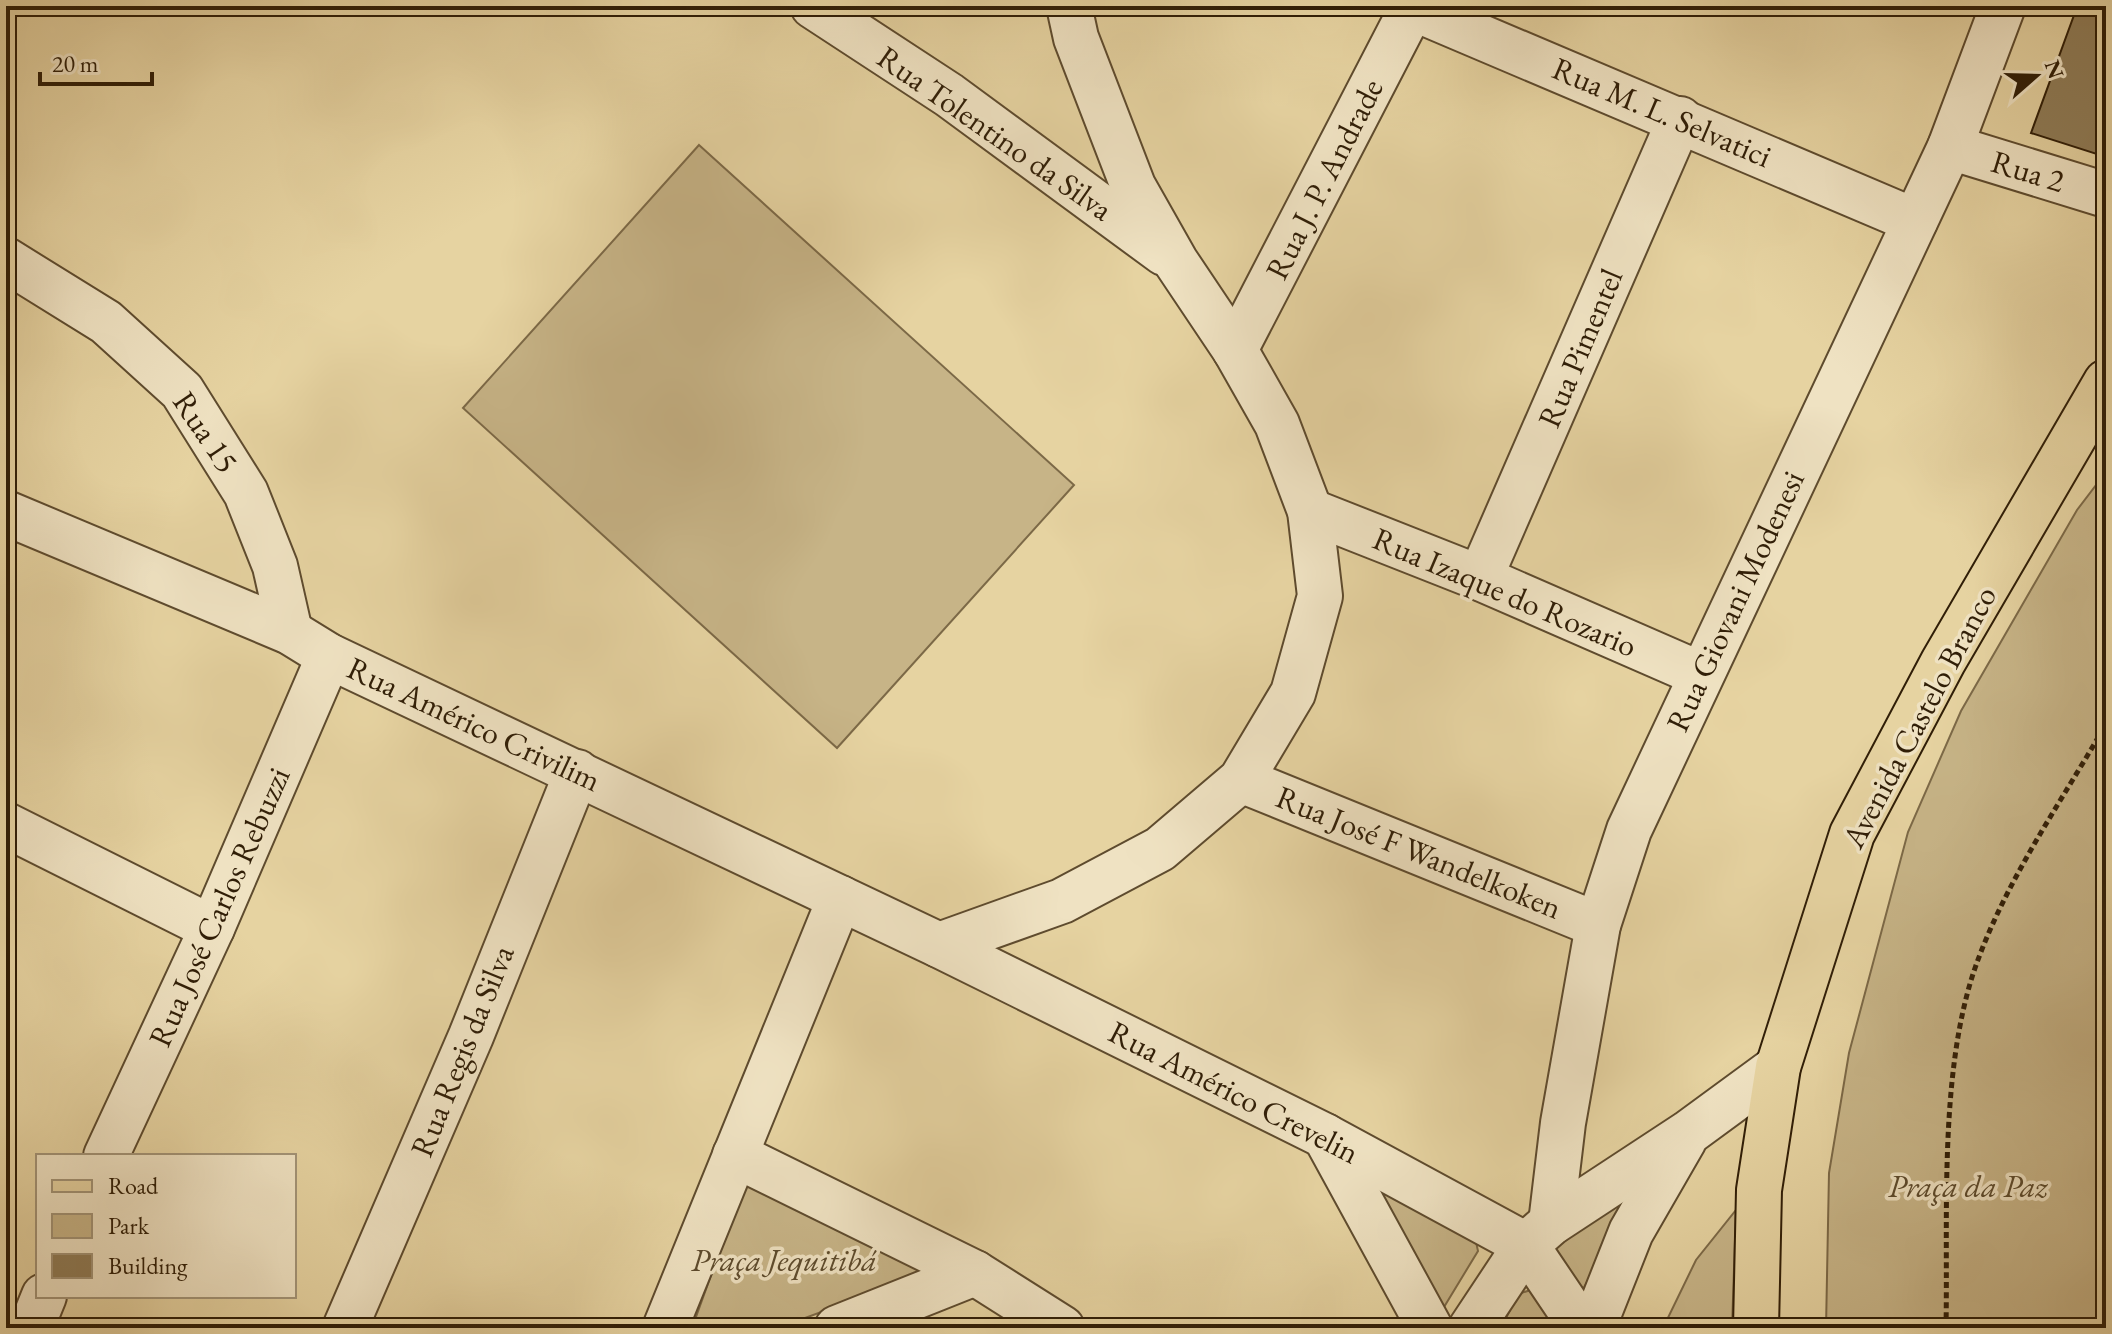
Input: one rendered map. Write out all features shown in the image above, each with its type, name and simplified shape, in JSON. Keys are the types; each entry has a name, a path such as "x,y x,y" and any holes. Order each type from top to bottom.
{"main road":[{"name":"Avenida Castelo Branco","path":"1756,1328 1759,1190 1778,1067 1852,834 1943,662 2101,397"}],"street":[{"name":"Rua Tolentino da Silva","path":"813,6 949,95 1176,262"},
{"path":"939,945 1062,901 1160,849 1241,780 1293,693 1320,596 1310,511 1277,424 1235,350 1176,262 1133,186 1076,38 1069,6"},
{"name":"Rua Giovani Modenesi","path":"1539,1234 1563,1123 1598,925 1629,830 1950,147 2003,6"},
{"name":"Rua M. L. Selvatici","path":"1410,7 1915,221"},
{"name":"Rua J. P. Andrade","path":"1235,350 1410,7"},
{"name":"Rua Pimentel","path":"1480,578 1680,119"},
{"name":"Rua 2","path":"1950,147 2106,195"},
{"name":"Rua 15","path":"6,260 106,322 182,391 246,493 275,566 290,632"},
{"name":"Rua Izaque do Rozario","path":"1310,511 1480,578 1700,674"},
{"name":"Rua Américo Crivilim","path":"6,513 290,632 329,656 939,945"},
{"name":"Rua José Carlos Rebuzzi","path":"107,1154 212,928 329,656"},
{"name":"Rua Regis da Silva","path":"345,1328 471,1036 577,772"},
{"name":"Rua José F Wandelkoken","path":"1241,780 1598,925"},
{"path":"6,825 212,928"},
{"path":"665,1328 840,898"},
{"name":"Rua Américo Crevelin","path":"939,945 1325,1136 1539,1234"},
{"path":"1471,1328 1539,1234 1688,1133 1778,1067"},
{"path":"1593,1328 1631,1232 1688,1133"},
{"path":"1325,1136 1430,1328"},
{"path":"735,1155 975,1273 1062,1328"},
{"path":"1539,1234 1582,1328"},
{"path":"837,1328 975,1273"},
{"path":"31,1328 43,1298"}],"path":[{"path":"1946,1328 1952,1099 1973,973 1993,923 2106,724"}],"green space":[{"path":"699,145 1074,485 837,748 463,408"},
{"name":"Praça da Paz","path":"2106,472 2106,1328 1826,1328 1829,1173 1849,1053 1908,832 1961,711 2077,510"},
{"name":"Praça Jequitibá","path":"749,1170 935,1270 778,1328 692,1328"},
{"path":"1364,1181 1474,1233 1478,1251 1441,1312"},
{"path":"1628,1189 1632,1200 1581,1293 1549,1252"},
{"path":"1736,1210 1732,1328 1663,1328 1696,1260"},
{"path":"1534,1289 1561,1328 1501,1328 1518,1294"}],"building":[{"path":"2077,7 2106,17 2106,157 2031,133"}]}
